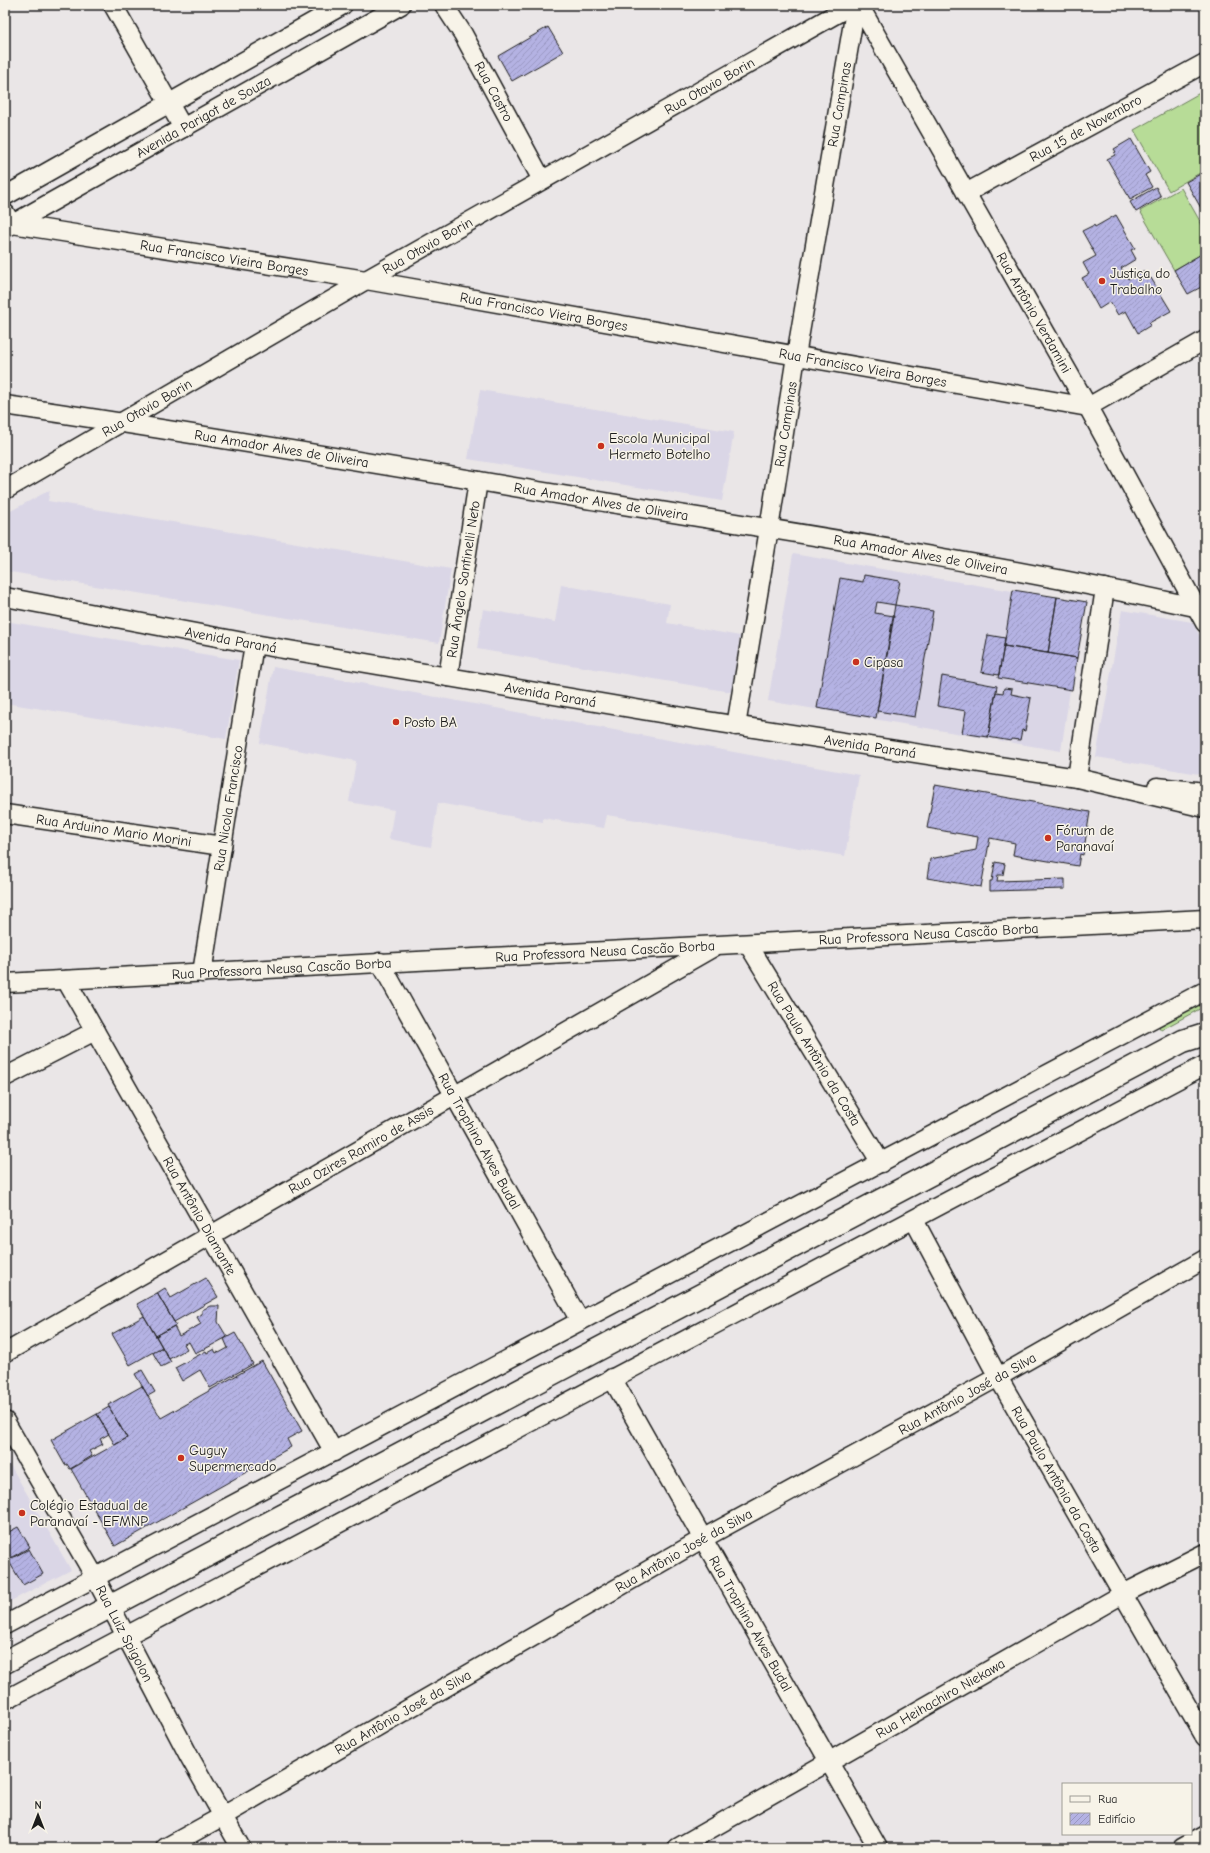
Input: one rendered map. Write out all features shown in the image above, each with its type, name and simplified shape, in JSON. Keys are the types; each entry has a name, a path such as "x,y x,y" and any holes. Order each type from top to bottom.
{"main road":[{"path":"1183,1041 1205,1023"},
{"path":"5,1662 1183,1041 1205,1034"}],"street":[{"path":"113,5 183,128"},
{"name":"Avenida Parigot de Souza","path":"5,196 343,5"},
{"name":"Avenida Parigot de Souza","path":"7,222 183,128 401,5"},
{"name":"Rua Castro","path":"444,5 462,34 542,180"},
{"name":"Rua Otavio Borin","path":"5,490 366,280 852,5"},
{"name":"Rua Antônio Verdamini","path":"858,5 1200,606 1205,623"},
{"name":"Rua Campinas","path":"736,726 796,356 858,5"},
{"name":"Rua 15 de Novembro","path":"966,193 1205,63"},
{"name":"Rua Francisco Vieira Borges","path":"7,222 366,280 1088,407"},
{"path":"1088,407 1205,340"},
{"name":"Rua Amador Alves de Oliveira","path":"5,405 122,422 769,528 1200,606"},
{"name":"Rua Ângelo Santinelli Neto","path":"448,677 478,481"},
{"path":"1077,778 1105,588"},
{"name":"Avenida Paraná","path":"5,597 254,644 736,726 1077,778 1205,808"},
{"name":"Rua Nicola Francisco","path":"202,972 254,644"},
{"name":"Avenida Paraná","path":"1098,782 1205,792"},
{"name":"Rua Arduino Mario Morini","path":"5,814 222,846"},
{"name":"Rua Professora Neusa Cascão Borba","path":"5,983 1205,919"},
{"name":"Rua Paulo Antônio da Costa","path":"748,944 881,1163"},
{"name":"Rua Ozires Ramiro de Assis","path":"5,1353 717,945"},
{"name":"Rua Trophino Alves Budal","path":"380,962 580,1321"},
{"name":"Rua Antônio Diamante","path":"66,980 334,1452"},
{"path":"5,1625 1205,991"},
{"path":"5,1077 95,1031"},
{"path":"5,1700 612,1378 914,1220 1205,1064"},
{"name":"Rua Paulo Antônio da Costa","path":"914,1220 998,1377 1205,1737"},
{"name":"Rua Antônio José da Silva","path":"165,1848 702,1539 998,1377 1205,1259"},
{"name":"Rua Trophino Alves Budal","path":"612,1378 878,1848"},
{"name":"Rua Luiz Spigolon","path":"5,1421 95,1577 127,1635 189,1756 241,1848"},
{"name":"Rua Heihachiro Niekawa","path":"677,1848 1123,1594 1205,1553"},
{"path":"1182,1848 1205,1835"}],"shaded area":[{"name":"Escola Municipal Hermeto Botelho","path":"480,390 734,432 722,501 468,459"},
{"path":"50,490 48,501 451,569 439,643 5,571 5,514"},
{"path":"793,554 1083,603 1061,751 768,701"},
{"path":"561,585 670,604 667,623 740,636 731,692 477,649 483,609 555,622"},
{"path":"1122,610 1192,622 1205,645 1205,775 1096,757"},
{"path":"5,621 239,660 226,739 5,703"},
{"path":"273,667 859,775 845,856 607,815 604,828 543,818 543,822 438,803 431,847 389,839 394,810 349,802 356,761 260,743"},
{"name":"Colégio Estadual de Paranavaí - EFMNP","path":"5,1456 71,1570 5,1604"}],"green space":[{"path":"1205,90 1205,170 1169,191 1134,130"},
{"path":"1181,188 1205,230 1205,252 1174,270 1140,211"},
{"path":"1205,1000 1205,1006 1161,1030 1158,1025"}],"building":[{"path":"548,27 563,52 512,81 498,56"},
{"path":"1131,139 1150,172 1145,175 1152,187 1130,199 1107,159 1115,155 1114,153 1116,152 1114,149"},
{"path":"1202,173 1205,179 1205,215 1186,182"},
{"path":"1156,187 1161,197 1136,212 1130,202"},
{"path":"1116,215 1135,248 1131,250 1136,259 1121,268 1128,279 1143,271 1148,280 1151,278 1171,311 1149,323 1151,325 1138,333 1126,311 1118,315 1110,302 1099,309 1082,278 1089,274 1083,263 1096,256 1082,231 1094,225 1095,227"},
{"path":"1205,252 1205,285 1188,294 1174,270"},
{"name":"Cipasa","path":"864,575 900,581 895,605 877,602 875,613 894,616 876,718 817,708 840,578 863,582"},
{"path":"1013,590 1057,597 1048,653 1004,646"},
{"path":"1057,597 1087,602 1077,658 1048,653"},
{"path":"895,605 933,611 915,717 877,711"},
{"path":"988,635 1005,638 999,675 981,672"},
{"path":"1004,646 1077,658 1072,690 998,678"},
{"path":"942,676 997,686 988,737 962,733 966,711 937,706"},
{"path":"1004,688 1012,689 1011,694 1031,698 1025,731 1022,730 1020,740 1011,739 1011,741 988,737 996,692 1003,693"},
{"path":"935,785 1090,812 1083,855 1080,854 1078,866 1013,855 1015,843 990,838 981,887 927,878 930,859 976,850 978,837 927,828"},
{"path":"995,862 1005,864 1003,875 998,875 997,881 1065,879 1065,889 990,891 990,881 992,881"},
{"path":"206,1278 218,1297 174,1322 157,1293 165,1288 171,1298"},
{"path":"157,1293 176,1325 156,1336 137,1304"},
{"path":"210,1306 219,1306 218,1322 227,1337 195,1353 189,1342 184,1344 187,1349 169,1359 156,1336 174,1326 179,1336 201,1324 197,1317 202,1314 202,1310"},
{"path":"144,1316 162,1347 130,1365 112,1334"},
{"path":"235,1333 253,1364 210,1388 200,1370 182,1381 175,1368 206,1351 207,1353 214,1349 216,1353 219,1353 228,1348 224,1339"},
{"path":"162,1348 171,1362 161,1367 153,1353"},
{"name":"Guguy Supermercado","path":"262,1361 302,1431 287,1439 291,1447 115,1546 71,1469 127,1438 108,1405 142,1386 161,1418"},
{"path":"142,1370 155,1392 148,1396 135,1374"},
{"path":"109,1407 127,1438 115,1445 97,1414"},
{"path":"97,1414 109,1434 100,1439 103,1444 89,1451 92,1456 70,1469 67,1464 65,1465 51,1440"},
{"path":"18,1527 30,1547 5,1561 5,1534"},
{"path":"29,1549 43,1574 23,1585 8,1560"}],"place":[{"name":"Justiça do Trabalho","path":"1102,281"},
{"name":"Escola Municipal Hermeto Botelho","path":"601,446"},
{"name":"Cipasa","path":"856,662"},
{"name":"Posto BA","path":"396,722"},
{"name":"Fórum de Paranavaí","path":"1048,838"},
{"name":"Guguy Supermercado","path":"181,1458"},
{"name":"Colégio Estadual de Paranavaí - EFMNP","path":"22,1513"}]}
